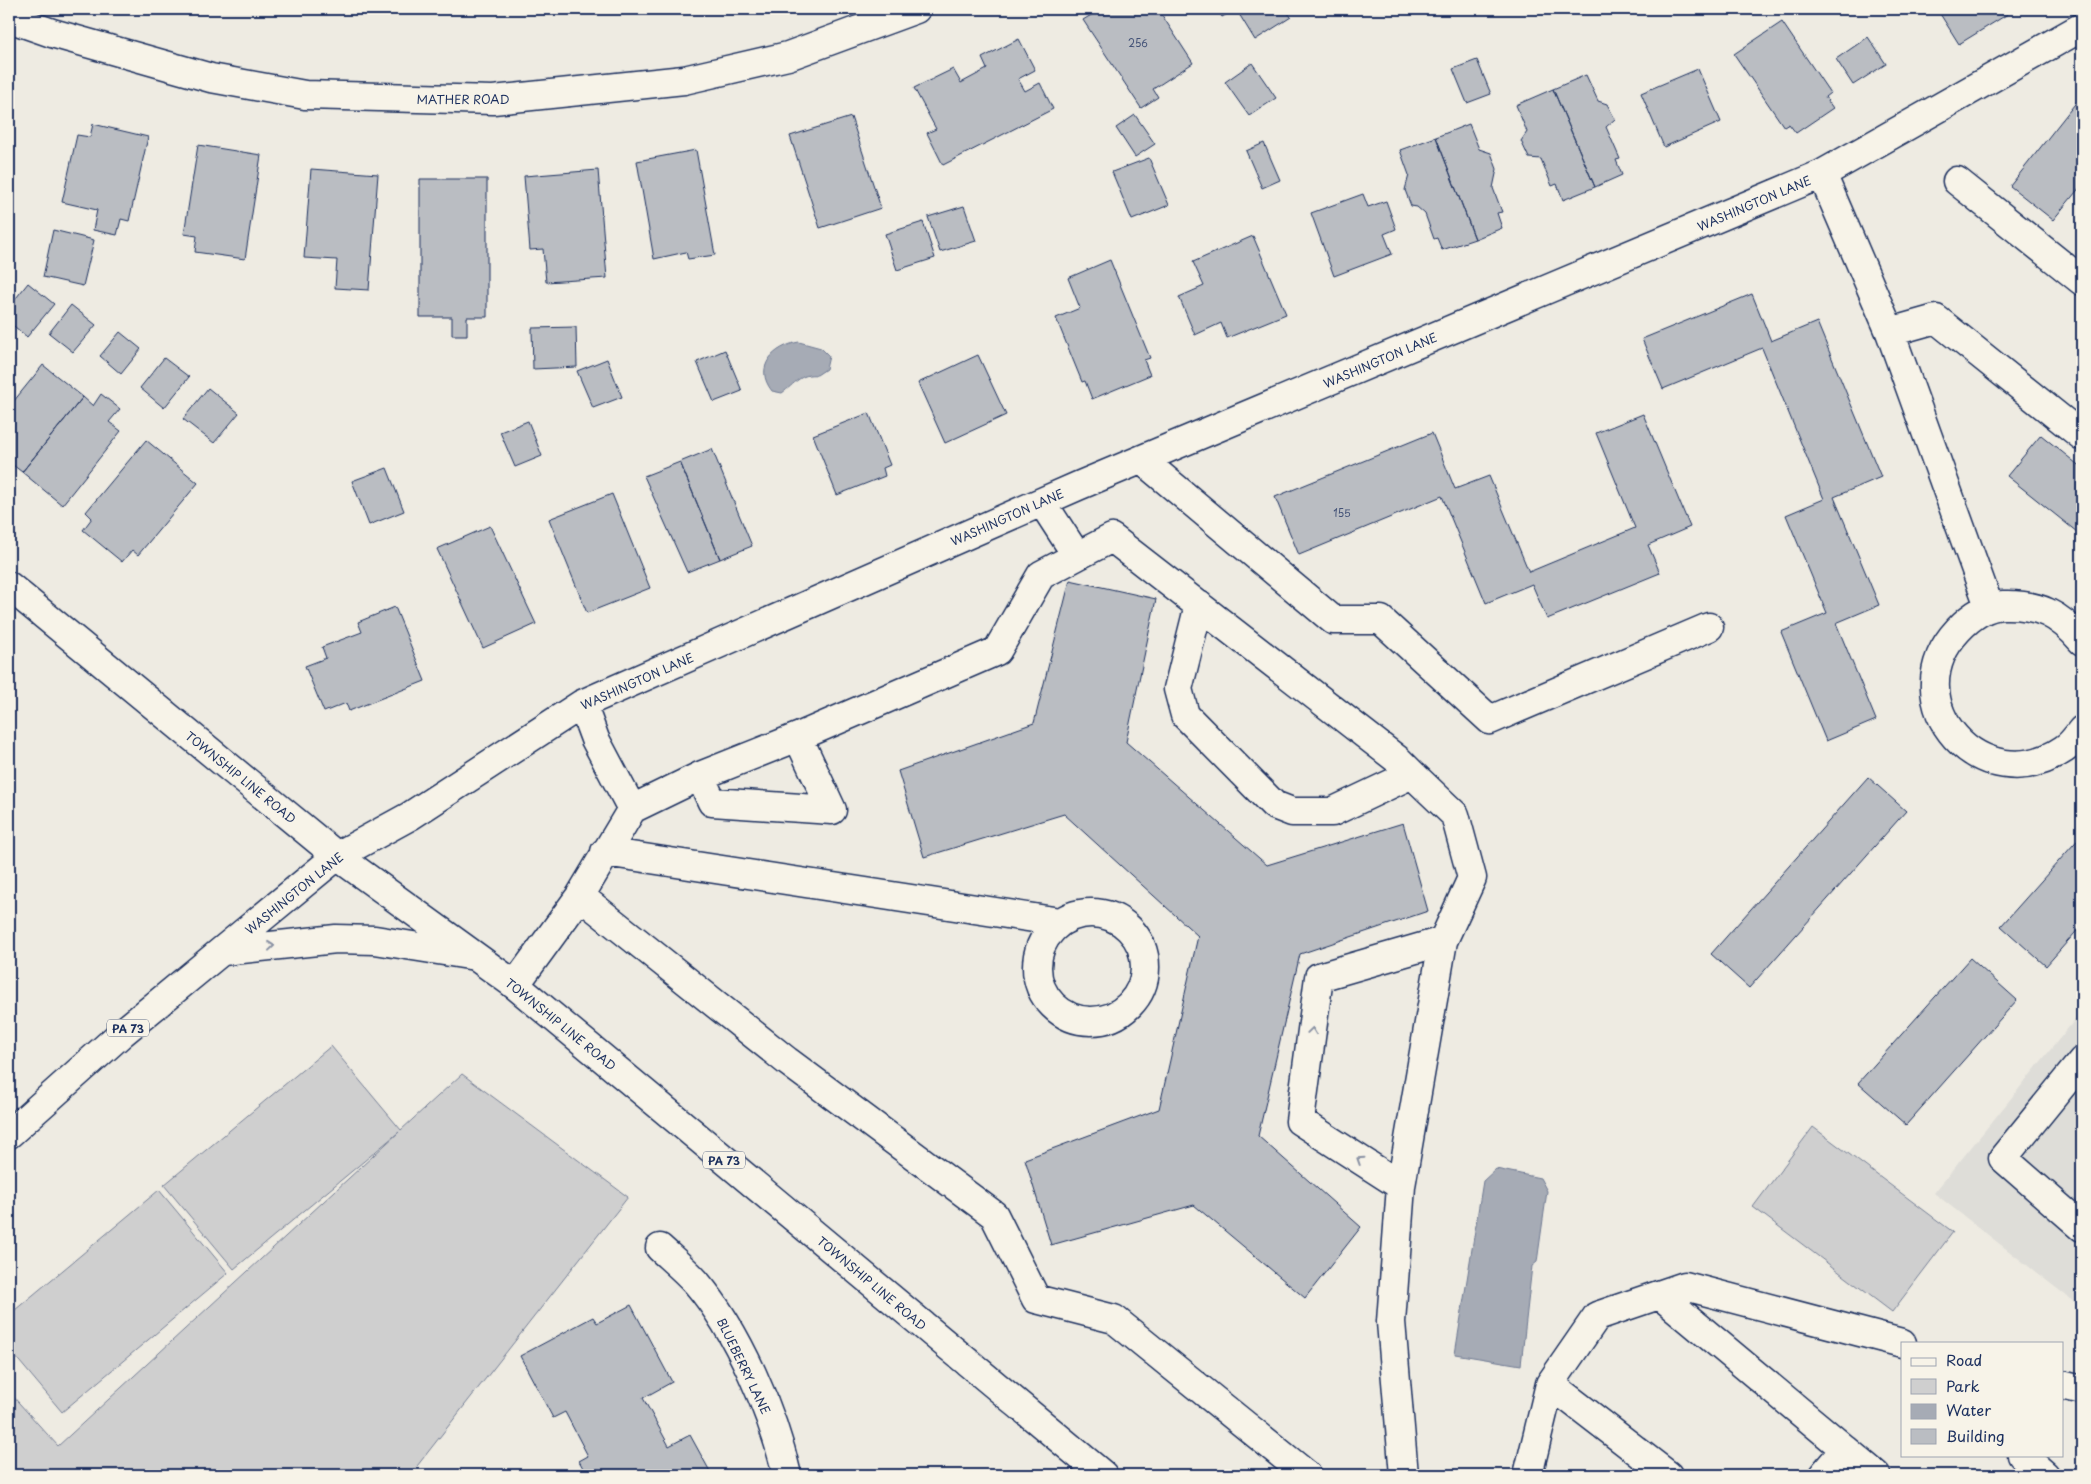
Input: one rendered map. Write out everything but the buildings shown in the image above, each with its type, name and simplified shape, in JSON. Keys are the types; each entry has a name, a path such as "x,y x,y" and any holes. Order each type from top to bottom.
{"street":[{"name":"MATHER ROAD","path":"9,18 52,33 211,78 305,95 493,100 580,93 684,80 788,56 916,9"},
{"name":"WASHINGTON LANE","path":"9,1134 122,1033 337,856 410,816 582,704 1042,502 1822,174 2082,27"},
{"path":"1822,174 1890,332 1989,606"},
{"path":"1957,181 2082,280"},
{"path":"1890,332 1936,320 2082,436"},
{"path":"1142,460 1333,620 1381,620 1490,720 1709,627"},
{"path":"1042,502 1077,556"},
{"path":"515,985 580,896 632,809 700,776 798,737 997,651 1041,575 1112,538 1412,774 1455,815 1472,878 1442,940 1401,1186 1390,1322 1404,1475"},
{"name":"TOWNSHIP LINE ROAD","path":"9,586 337,856 515,985 1103,1475"},
{"path":"1199,606 1178,689 1185,715 1274,805 1292,812 1332,812 1412,774"},
{"path":"2082,641 2068,624 2049,612 2027,606 1989,606 1963,624 1949,639 1940,658 1935,678 1936,698 1942,717 1952,735 1971,752 1994,763 2019,766 2043,761 2065,749 2082,730"},
{"path":"582,704 595,739 632,809"},
{"path":"700,776 712,802 832,810 798,737"},
{"path":"605,852 1060,922"},
{"path":"580,896 786,1061 994,1215 1036,1299 1114,1319 1307,1475"},
{"path":"223,951 336,940 375,940 474,956"},
{"path":"1401,1186 1300,1121 1320,977 1442,940"},
{"path":"2081,1222 2003,1158 2082,1061"},
{"name":"BLUEBERRY LANE","path":"660,1248 696,1282 735,1341 768,1414 781,1450 787,1475"},
{"path":"1528,1475 1550,1384 1597,1316 1685,1286 1900,1344"},
{"path":"1660,1295 1876,1475"},
{"path":"1550,1384 1668,1475"},
{"path":"2064,1386 2082,1390"},
{"path":"1823,1475 1845,1449"},
{"path":"2023,1456 2045,1475"}],"shaded area":[{"path":"2082,1011 2082,1308 1934,1193"}],"green space":[{"path":"331,1046 401,1130 462,1074 628,1197 410,1475 9,1475 9,1392 58,1446 399,1132 234,1269 164,1185"},
{"path":"1813,1127 1953,1232 1892,1312 1753,1207"},
{"path":"159,1190 228,1273 62,1412 9,1349 9,1315"}],"water":[{"path":"799,342 821,348 829,356 826,369 817,375 802,377 782,393 772,391 765,374 769,359 782,348"},
{"path":"1496,1169 1540,1178 1547,1191 1537,1262 1532,1266 1521,1365 1455,1354 1483,1181"}]}
